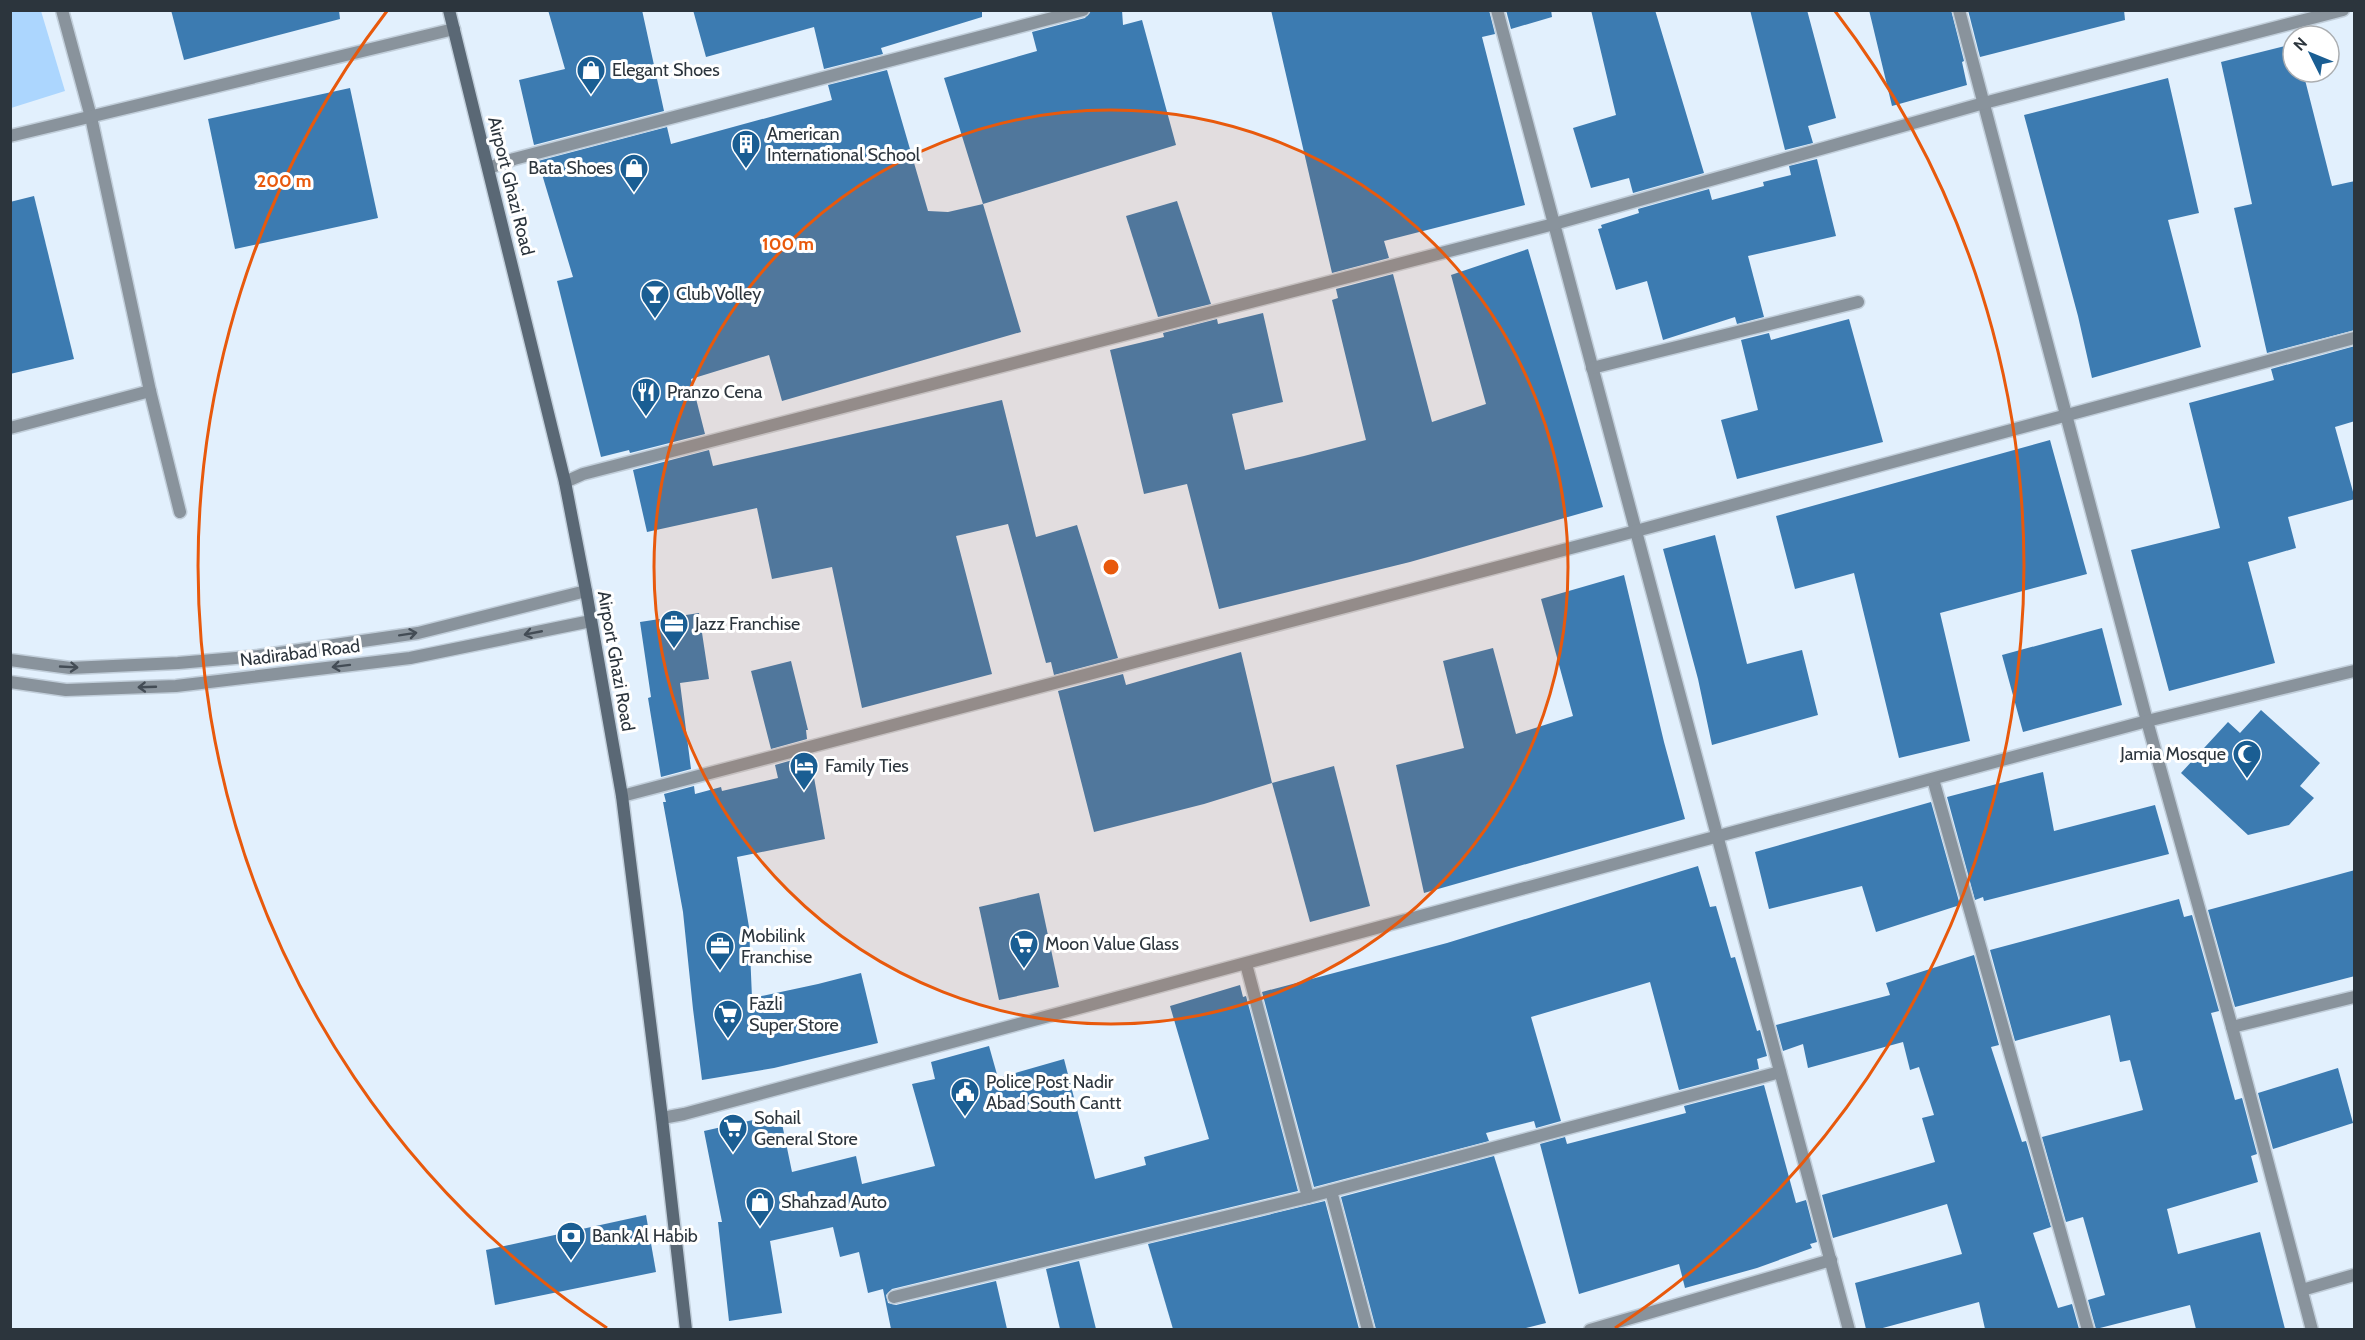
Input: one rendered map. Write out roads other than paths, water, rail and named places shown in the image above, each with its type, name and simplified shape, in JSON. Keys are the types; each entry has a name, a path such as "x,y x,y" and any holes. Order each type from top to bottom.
{"main road":[{"name":"Airport Ghazi Road","path":"449,10 565,482 586,591 622,796 686,1329"}],"street":[{"path":"62,10 91,117 150,391 180,512"},
{"path":"489,168 514,159 1083,10"},
{"path":"1497,10 1849,1329"},
{"path":"1959,10 2068,414 2147,721 2232,1027 2312,1329"},
{"path":"565,482 583,474 1554,224 1984,103 2343,10"},
{"path":"10,136 454,29"},
{"path":"1592,368 1858,302"},
{"path":"622,796 1636,531 2355,338"},
{"path":"10,428 150,391"},
{"name":"Nadirabad Road","path":"10,660 70,668 178,663 258,656 418,633 586,591"},
{"name":"Nadirabad Road","path":"13,682 66,690 176,686 410,658 591,621"},
{"path":"13,682 24,662"},
{"path":"662,1118 1718,838 2147,721 2355,671"},
{"path":"1933,778 2088,1329"},
{"path":"1246,964 1308,1197"},
{"path":"2232,1027 2355,997"},
{"path":"894,1298 1308,1197 1780,1072"},
{"path":"1331,1191 1368,1329"},
{"path":"1593,1329 1831,1260"},
{"path":"2302,1290 2355,1275"}],"place":[{"name":"Elegant Shoes","path":"591,96"},
{"name":"American International School","path":"746,170"},
{"name":"Bata Shoes","path":"634,194"},
{"name":"Club Volley","path":"655,320"},
{"name":"Pranzo Cena","path":"646,418"},
{"name":"Jazz Franchise","path":"674,650"},
{"name":"Jamia Mosque","path":"2247,780"},
{"name":"Family Ties","path":"804,792"},
{"name":"Moon Value Glass","path":"1024,970"},
{"name":"Mobilink Franchise","path":"720,972"},
{"name":"Fazli Super Store","path":"728,1040"},
{"name":"Police Post Nadir Abad South Cantt","path":"965,1118"},
{"name":"Sohail General Store","path":"733,1154"},
{"name":"Shahzad Auto","path":"760,1228"},
{"name":"Bank Al Habib","path":"571,1262"}]}
